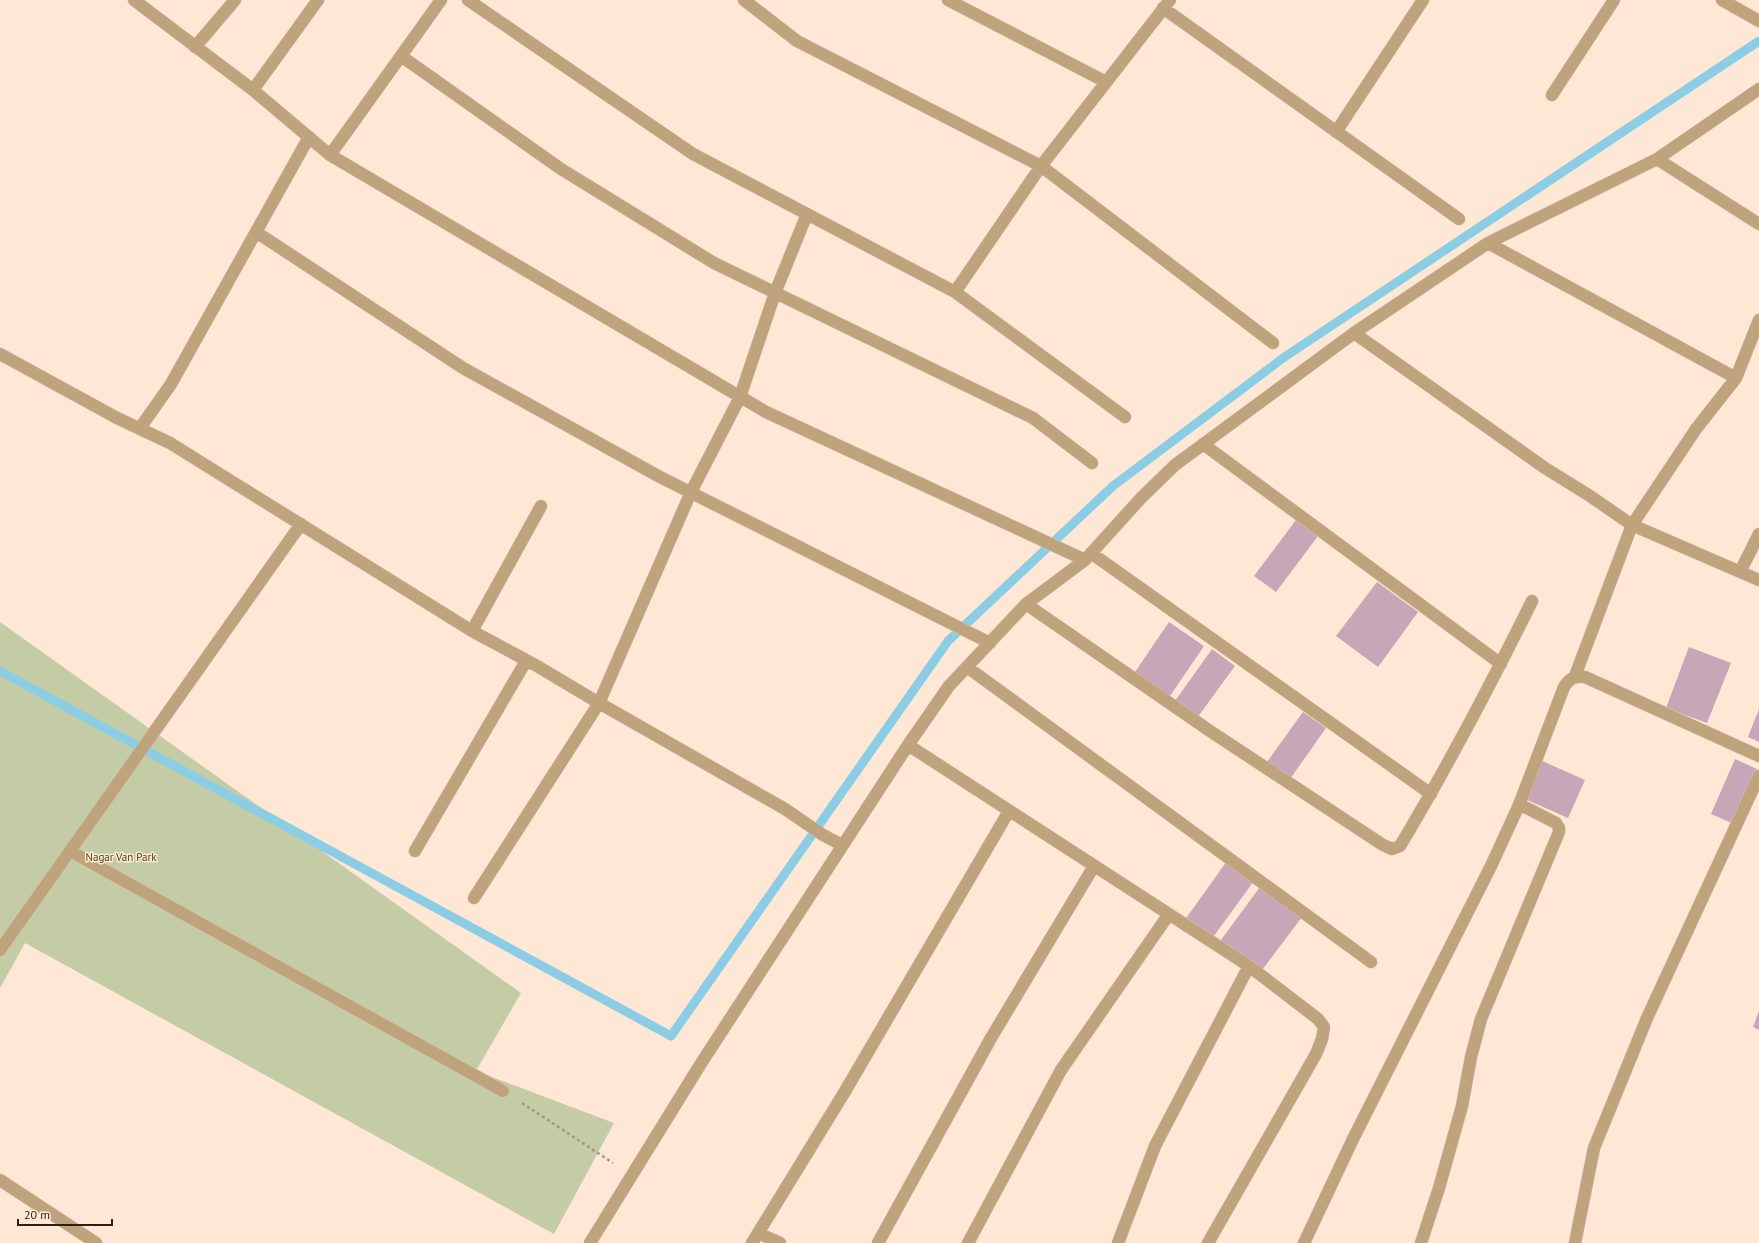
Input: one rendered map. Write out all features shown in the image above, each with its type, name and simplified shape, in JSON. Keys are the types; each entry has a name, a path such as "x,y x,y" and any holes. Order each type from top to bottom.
{"street":[{"path":"134,0 253,90 330,155 766,412 1040,539 1084,557 1431,794"},
{"path":"195,47 234,0"},
{"path":"253,90 318,0"},
{"path":"330,155 441,0"},
{"path":"468,0 693,154 955,292 1125,417"},
{"path":"744,0 797,41 1041,166 1273,343"},
{"path":"948,0 1106,82"},
{"path":"1336,132 1423,0"},
{"path":"1552,95 1614,0"},
{"path":"1722,0 1759,21"},
{"path":"955,292 1041,166 1166,4 1336,132 1459,219"},
{"path":"401,56 562,169 714,263 1033,418 1092,463"},
{"path":"590,1243 700,1065 908,745 949,686 1026,604 1084,557 1140,498 1175,465 1354,333 1488,243 1657,159 1759,90"},
{"path":"140,428 171,384 309,137"},
{"path":"1657,159 1759,224"},
{"path":"474,898 599,704 691,492 740,397 775,293 808,214"},
{"path":"256,232 463,368 691,492 975,637 990,643"},
{"path":"1488,243 1736,378"},
{"path":"1304,1243 1354,1139 1491,866 1519,804 1564,687 1569,680 1575,676 1632,525 1696,429 1736,378 1759,320"},
{"path":"1354,333 1545,468 1590,496 1632,525 1759,580"},
{"path":"0,354 117,418 170,443 472,631 526,660 599,704 785,809 823,835 842,845"},
{"path":"1203,444 1501,664"},
{"path":"472,631 541,506"},
{"path":"0,950 301,524"},
{"path":"1740,572 1759,534"},
{"path":"1026,604 1210,731 1383,845 1392,849 1400,846 1431,794 1501,664 1532,601"},
{"path":"415,851 526,660"},
{"path":"967,667 1371,962"},
{"path":"1575,676 1585,678 1759,756"},
{"path":"908,745 1249,966 1318,1018 1324,1028 1322,1039 1316,1054 1208,1243"},
{"path":"1575,1243 1594,1148 1647,1018 1759,776"},
{"path":"1421,1243 1439,1188 1462,1106 1471,1056 1481,1020 1559,832 1559,828 1556,823 1519,804"},
{"path":"780,1243 755,1238 844,1093 1009,811"},
{"path":"70,851 503,1091"},
{"path":"878,1243 991,1038 1094,866"},
{"path":"968,1243 1062,1070 1169,914"},
{"path":"1118,1243 1155,1146 1249,966"},
{"path":"0,1180 96,1243"}],"path":[{"path":"503,1091 632,1175"}],"green space":[{"name":"Nagar Van Park","path":"0,622 521,993 476,1071 614,1123 554,1234 25,943 0,988"}],"building":[{"path":"1296,520 1318,536 1276,592 1254,576"},
{"path":"1377,582 1418,612 1378,667 1336,636"},
{"path":"1169,622 1204,646 1170,696 1135,672"},
{"path":"1689,647 1731,663 1707,723 1666,708"},
{"path":"1212,649 1235,666 1197,718 1175,701"},
{"path":"1759,709 1759,742 1748,737"},
{"path":"1303,712 1326,728 1290,779 1267,762"},
{"path":"1735,759 1757,769 1734,824 1711,814"},
{"path":"1540,760 1585,780 1568,818 1523,798"},
{"path":"1227,861 1254,881 1211,940 1184,921"},
{"path":"1260,887 1302,917 1259,974 1218,944"},
{"path":"1759,1011 1759,1030 1753,1027"}],"waterway":[{"path":"0,671 671,1036 948,641 1113,486 1283,358 1759,41"}]}
